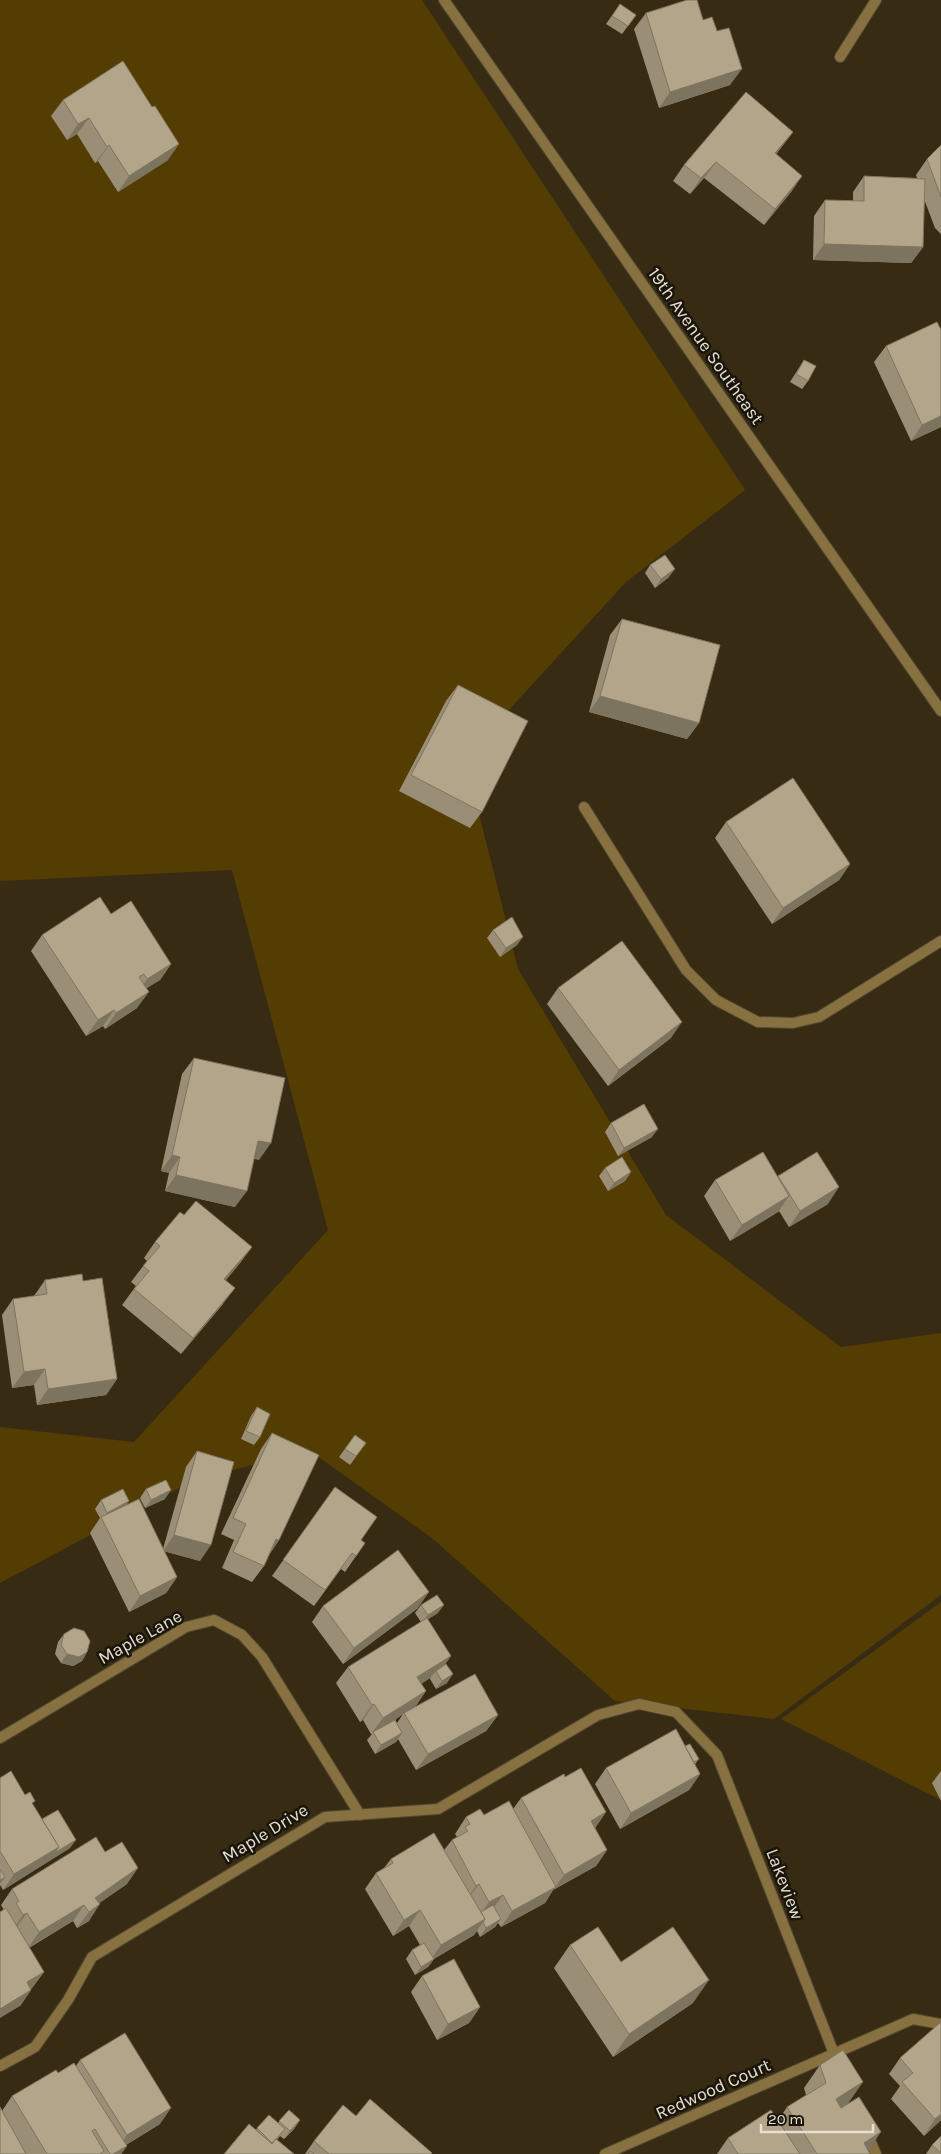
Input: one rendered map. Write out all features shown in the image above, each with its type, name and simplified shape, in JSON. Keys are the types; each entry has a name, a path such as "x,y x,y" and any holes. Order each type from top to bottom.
{"street":[{"name":"19th Avenue Southeast","path":"444,0 941,711"},
{"path":"840,58 876,0"},
{"path":"584,807 686,970 716,1000 758,1022 793,1023 819,1017 941,941"},
{"name":"Maple Lane","path":"0,1738 186,1627 214,1620 242,1635 262,1657 360,1815"},
{"name":"Lakeview","path":"598,1715 639,1704 676,1712 717,1755 845,2081"},
{"name":"Maple Drive","path":"0,2066 34,2047 68,2000 92,1957 325,1817 438,1809 598,1715"},
{"name":"Redwood Court","path":"605,2154 913,2019 941,2024"},
{"path":"864,2127 876,2154"}],"shaded area":[{"path":"0,0 422,0 745,490 626,582 465,758 518,969 666,1215 841,1347 941,1333 941,1595 774,1719 615,1701 432,1538 310,1451 196,1479 0,1583 0,1427 134,1442 328,1230 232,870 0,881"},
{"path":"941,1602 941,1800 781,1719"}],"building":[{"path":"687,0 697,0 703,20 712,17 717,31 729,28 742,69 670,92 646,13"},
{"path":"620,4 636,15 628,26 612,16"},
{"path":"123,61 152,107 155,106 179,144 129,176 109,145 107,147 89,118 78,124 63,100"},
{"path":"746,92 793,132 775,153 802,176 775,209 716,162 701,178 684,165"},
{"path":"941,145 941,197 927,159"},
{"path":"864,176 925,179 923,247 824,244 825,200 864,201"},
{"path":"937,322 941,330 941,416 922,425 886,346"},
{"path":"804,360 816,366 808,381 796,374"},
{"path":"665,555 675,569 661,579 650,565"},
{"path":"622,619 720,645 699,723 600,696"},
{"path":"458,685 528,721 482,812 411,775"},
{"path":"793,778 850,864 783,908 726,822"},
{"path":"100,897 111,914 131,901 171,964 147,979 144,974 139,977 149,992 116,1013 114,1010 98,1020 42,935"},
{"path":"512,917 523,937 506,948 493,930"},
{"path":"622,941 682,1022 619,1070 558,988"},
{"path":"194,1058 285,1078 271,1143 258,1141 247,1191 176,1175 180,1157 172,1155"},
{"path":"644,1104 658,1129 624,1148 611,1123"},
{"path":"763,1152 789,1196 742,1225 715,1180"},
{"path":"817,1152 839,1187 800,1211 778,1176"},
{"path":"622,1157 631,1172 614,1183 605,1168"},
{"path":"196,1201 252,1247 224,1279 235,1288 193,1338 134,1289 149,1271 143,1266 160,1246 155,1242 180,1212 184,1215"},
{"path":"82,1274 83,1281 102,1278 117,1379 48,1389 45,1369 24,1372 13,1299 47,1294 45,1280"},
{"path":"257,1407 270,1414 260,1437 246,1431"},
{"path":"272,1433 319,1455 279,1540 276,1539 264,1566 233,1552 246,1524 233,1518"},
{"path":"355,1435 366,1443 356,1456 345,1449"},
{"path":"197,1451 234,1462 211,1545 174,1535"},
{"path":"166,1480 171,1490 151,1500 146,1489"},
{"path":"335,1487 377,1517 361,1540 365,1543 356,1556 352,1553 325,1590 283,1560"},
{"path":"123,1489 129,1501 107,1513 101,1500"},
{"path":"139,1499 177,1577 140,1596 101,1517"},
{"path":"398,1550 429,1592 354,1648 323,1606"},
{"path":"437,1595 444,1605 428,1615 421,1605"},
{"path":"427,1618 451,1656 417,1677 426,1691 383,1718 374,1704 372,1705 348,1667"},
{"path":"74,1628 84,1631 90,1641 87,1652 79,1657 67,1654 61,1645 64,1634"},
{"path":"446,1664 453,1674 442,1681 436,1671"},
{"path":"475,1674 498,1715 428,1754 404,1713"},
{"path":"395,1720 402,1733 381,1745 373,1732"},
{"path":"676,1729 700,1774 631,1813 606,1768"},
{"path":"690,1744 699,1759 694,1762 685,1746"},
{"path":"581,1768 606,1812 591,1821 607,1850 564,1875 521,1798 564,1774 565,1777"},
{"path":"11,1771 25,1795 30,1792 35,1801 32,1803 59,1847 14,1874 0,1851 0,1778"},
{"path":"509,1801 556,1887 512,1911 503,1895 489,1902 479,1884 476,1886 452,1840 468,1831 465,1827 470,1824 466,1817 480,1809 484,1815"},
{"path":"58,1810 76,1840 54,1853 59,1847 42,1819"},
{"path":"434,1833 485,1919 441,1945 420,1910 404,1920 376,1873 393,1863 391,1859"},
{"path":"96,1837 105,1852 122,1842 138,1868 95,1898 100,1904 89,1912 84,1905 39,1932 27,1913 23,1915 16,1903 19,1901 12,1889"},
{"path":"0,1869 5,1877 0,1880"},
{"path":"493,1905 501,1919 486,1928 483,1923 485,1919 481,1912"},
{"path":"6,1908 44,1972 27,1982 31,1990 0,2009 0,1912"},
{"path":"598,1927 621,1962 673,1927 709,1980 629,2034 570,1945"},
{"path":"424,1943 434,1959 421,1967 412,1950"},
{"path":"454,1959 480,2007 448,2024 422,1976"},
{"path":"941,2022 941,2114 935,2119 902,2082 913,2073 900,2058"},
{"path":"125,2033 171,2108 127,2135 80,2060"},
{"path":"843,2050 863,2082 836,2099 841,2108 859,2097 881,2132 864,2143 870,2154 817,2154 787,2107 826,2083 820,2065"},
{"path":"74,2063 127,2146 113,2154 110,2154 95,2129 92,2131 104,2151 100,2154 47,2154 12,2096 56,2070 58,2073"},
{"path":"370,2099 432,2153 329,2154 314,2141 343,2105 356,2116"},
{"path":"0,2107 26,2154 0,2154"},
{"path":"289,2110 300,2120 290,2131 279,2121"},
{"path":"771,2110 800,2154 738,2154 728,2138"},
{"path":"269,2115 285,2129 272,2143 257,2128"},
{"path":"249,2124 272,2144 276,2139 294,2154 224,2154"},
{"path":"941,2136 941,2153 932,2145"}]}
